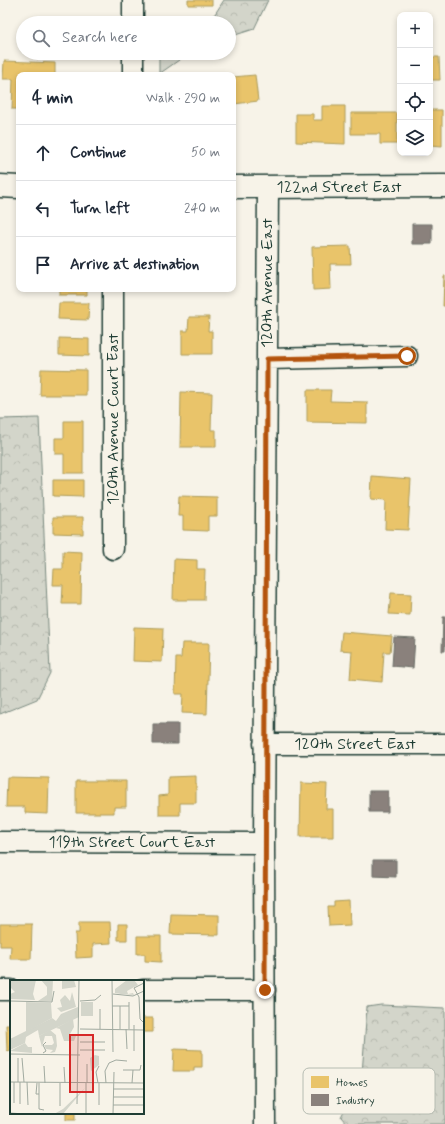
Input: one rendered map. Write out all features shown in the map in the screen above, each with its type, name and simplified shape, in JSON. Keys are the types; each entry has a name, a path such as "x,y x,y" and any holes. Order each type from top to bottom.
{"street":[{"path":"133,0 133,16"},
{"path":"133,60 133,72"},
{"path":"0,186 16,187"},
{"name":"122nd Street East","path":"236,187 445,186"},
{"name":"120th Avenue East","path":"265,1124 264,744 268,187"},
{"name":"120th Avenue Court East","path":"113,292 113,550"},
{"path":"267,359 407,356"},
{"name":"120th Street East","path":"264,744 445,744"},
{"name":"119th Street Court East","path":"0,842 264,843"},
{"path":"144,990 265,990"}],"green space":[{"path":"224,0 268,0 254,29 236,35 236,16 212,16"},
{"path":"159,60 179,60 162,72 159,72"},
{"path":"39,418 50,673 37,699 0,714 0,419"},
{"path":"381,1005 445,1008 445,1124 347,1124 341,1117 342,1114 435,1114 435,1068 362,1068 367,1007"}],"building: Homes":[{"path":"188,0 212,0 212,5 188,5"},
{"path":"433,57 439,57 440,80 433,80"},
{"path":"4,61 55,63 55,72 16,72 16,109 12,109 13,79 3,79"},
{"path":"255,75 258,101 236,104 236,77"},
{"path":"322,106 345,106 345,144 296,142 296,114 313,114 313,120 322,120"},
{"path":"433,110 442,110 442,146 433,145"},
{"path":"351,113 397,113 397,144 380,144 380,134 351,134"},
{"path":"350,246 351,264 330,264 331,289 313,290 312,247"},
{"path":"444,276 445,306 443,306"},
{"path":"59,292 87,292 87,295 59,295"},
{"path":"59,303 89,303 88,320 58,319"},
{"path":"189,317 209,317 208,331 212,331 212,354 182,354 182,331 188,331"},
{"path":"59,338 89,339 89,356 59,355"},
{"path":"41,369 86,370 86,395 40,395"},
{"path":"307,390 331,390 330,401 367,402 367,423 307,422"},
{"path":"181,392 212,393 211,430 216,430 216,447 180,447"},
{"path":"64,421 83,421 83,473 64,473 64,454 55,454 55,438 64,438"},
{"path":"372,476 411,479 408,530 385,529 386,500 371,499"},
{"path":"53,480 83,480 83,497 53,496"},
{"path":"179,496 217,497 217,516 208,516 208,531 183,530 183,516 178,516"},
{"path":"53,517 83,517 83,534 53,533"},
{"path":"63,551 82,552 81,604 62,604 63,585 53,585 54,569 63,569"},
{"path":"174,559 197,560 197,569 205,569 204,600 173,600"},
{"path":"391,593 411,594 410,615 389,614"},
{"path":"134,627 163,628 162,662 133,661"},
{"path":"342,632 392,636 390,652 384,652 382,682 350,679 352,651 340,650"},
{"path":"182,643 209,643 207,714 182,713 183,694 175,694 176,658 181,658"},
{"path":"196,776 196,803 180,803 180,815 159,815 159,796 168,795 168,777"},
{"path":"7,777 49,778 48,814 25,813 25,807 6,807"},
{"path":"76,781 126,781 126,807 114,807 114,813 76,813"},
{"path":"301,783 327,784 326,809 333,809 333,837 300,837"},
{"path":"349,901 350,925 329,926 328,907 334,907 334,902"},
{"path":"171,914 219,915 219,935 170,934"},
{"path":"79,922 110,922 111,943 93,944 93,957 76,958 75,933 79,933"},
{"path":"0,924 32,924 31,959 10,959 11,946 0,946"},
{"path":"118,924 127,924 127,940 118,940"},
{"path":"137,936 161,936 161,962 145,961 145,954 137,954"},
{"path":"144,1018 153,1018 153,1032 144,1032"},
{"path":"6,1025 10,1025 10,1050 7,1051"},
{"path":"174,1049 202,1050 202,1067 194,1067 194,1071 173,1071"},
{"path":"66,1114 75,1114 75,1120 66,1120"}],"building: Industry":[{"path":"412,224 432,224 432,244 412,244"},
{"path":"443,617 445,617 445,651 442,651"},
{"path":"394,637 415,638 413,668 392,666"},
{"path":"153,724 178,724 178,744 153,744"},
{"path":"369,791 388,791 388,812 369,812"},
{"path":"373,860 396,860 396,877 373,876"}],"route":[{"path":"265,990 264,843 267,359 407,356"}]}
